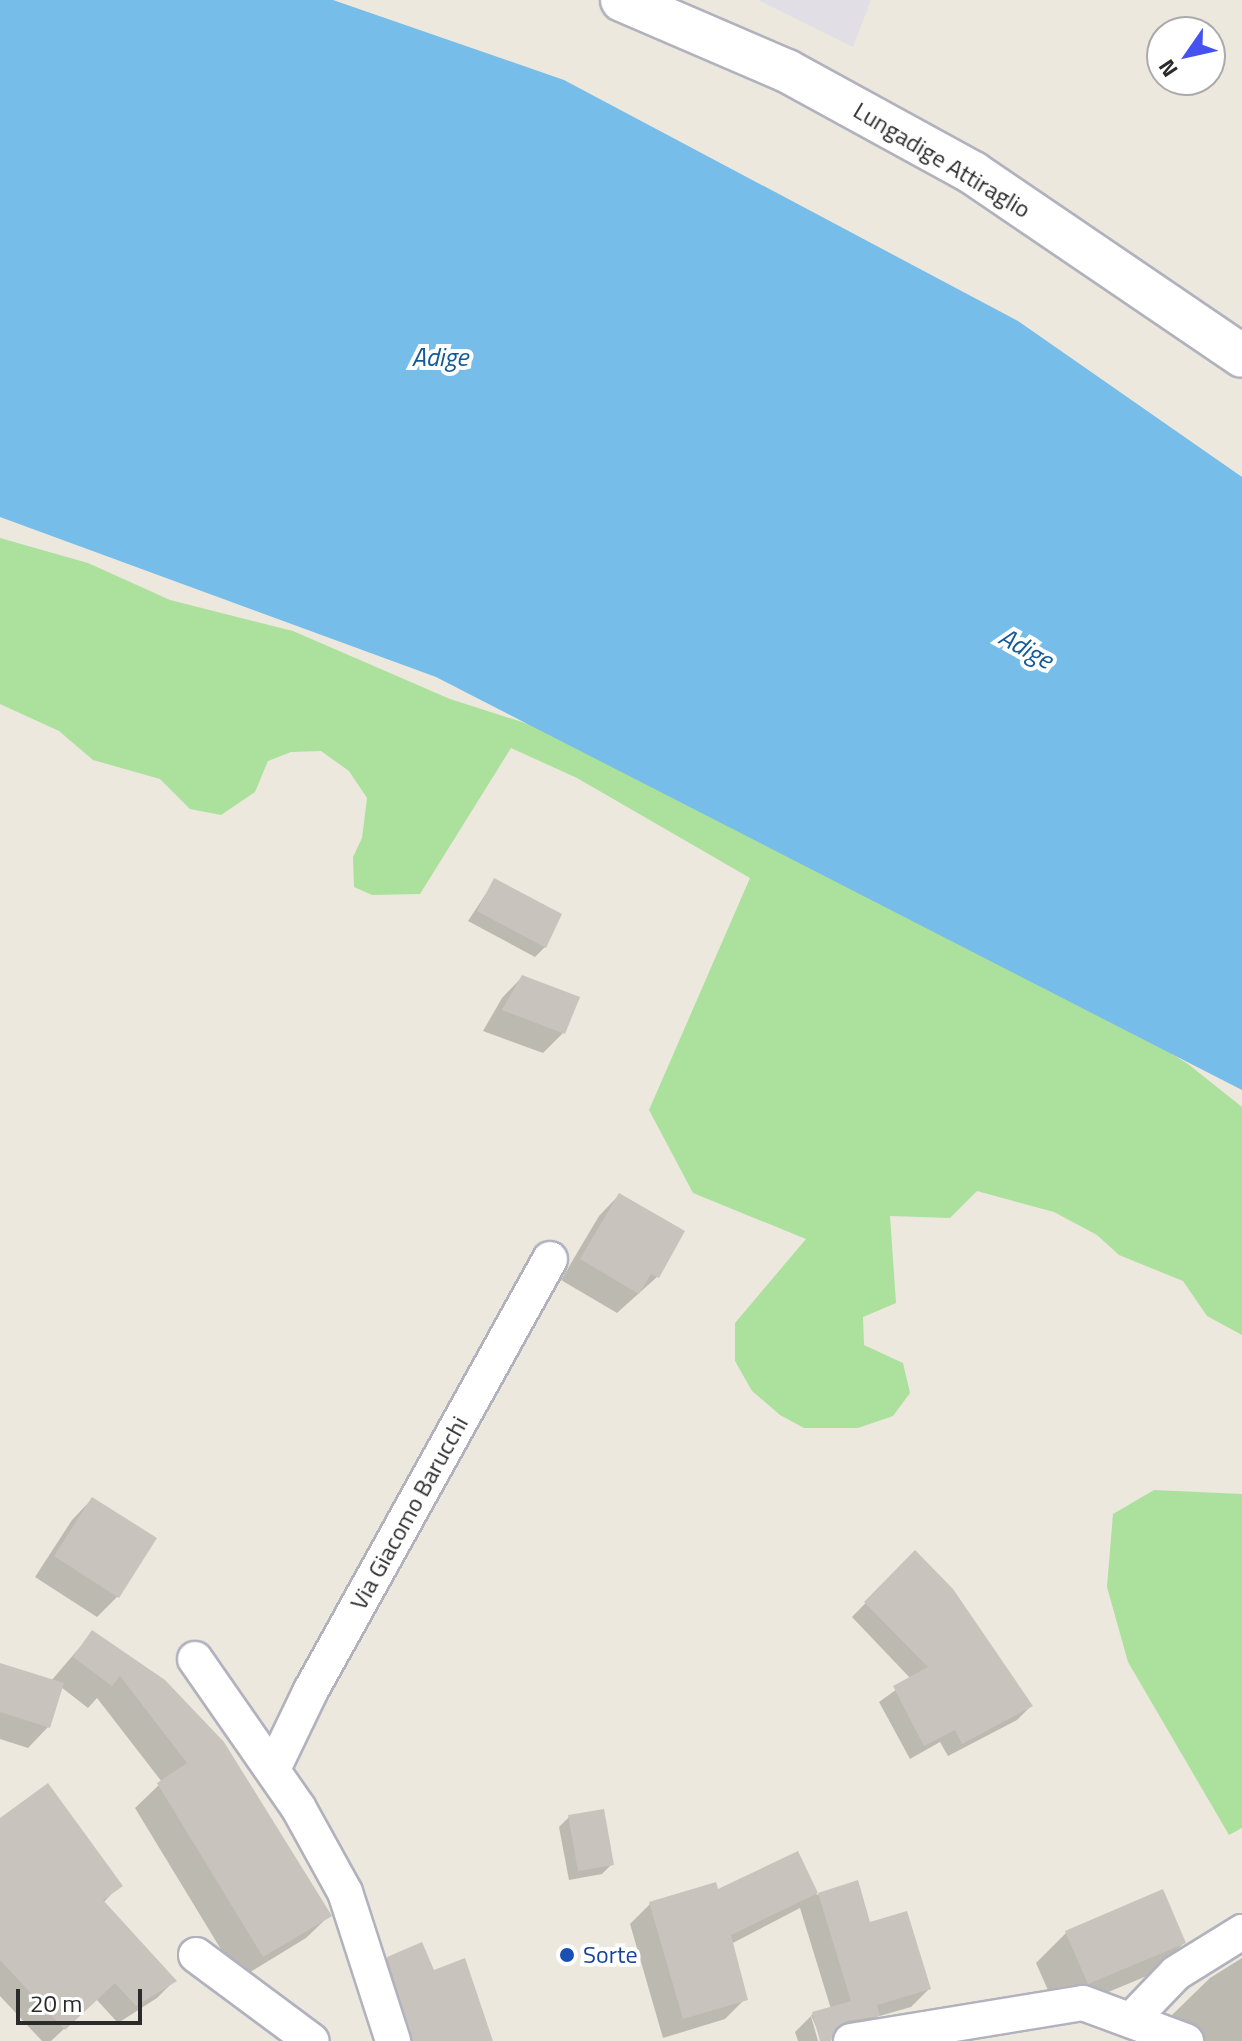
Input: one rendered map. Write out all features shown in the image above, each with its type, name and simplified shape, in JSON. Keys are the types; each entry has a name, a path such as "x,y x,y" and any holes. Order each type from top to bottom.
{"street":[{"name":"Lungadige Attiraglio","path":"622,0 787,71 973,173 1242,356"},
{"name":"Via Giacomo Barucchi","path":"273,1769 317,1678 550,1259"},
{"path":"195,1659 273,1769 345,1892 393,2041"},
{"path":"1131,2020 1176,1973 1242,1932"},
{"path":"196,1955 312,2041"},
{"path":"851,2041 1083,2003 1186,2041"}],"shaded area":[{"path":"758,0 871,0 853,47"}],"green space":[{"path":"0,538 88,563 170,600 293,631 450,699 553,732 1090,1003 1188,1064 1242,1107 1242,1335 1207,1316 1183,1281 1119,1255 1097,1235 1054,1212 977,1191 950,1218 890,1216 896,1303 863,1317 864,1345 903,1363 910,1393 893,1416 858,1428 804,1428 780,1415 752,1391 735,1361 735,1323 806,1239 693,1193 649,1110 750,878 577,778 511,748 420,894 372,895 354,887 353,857 362,838 367,798 349,771 321,751 291,752 268,761 255,792 221,815 190,809 160,779 93,760 59,731 0,704"},
{"path":"1154,1490 1242,1494 1242,1828 1229,1835 1128,1662 1107,1587 1113,1514"}],"water":[{"name":"Adige","path":"0,0 333,0 564,80 1018,321 1242,477 1242,1090 436,677 0,517"}],"building":[{"path":"494,878 562,914 546,948 477,911"},
{"path":"522,975 580,997 565,1034 502,1010"},
{"path":"619,1193 685,1231 659,1278 651,1274 639,1294 580,1259"},
{"path":"92,1497 157,1538 119,1598 54,1556"},
{"path":"915,1550 953,1589 1033,1706 962,1744 955,1730 924,1746 893,1686 928,1667 864,1602"},
{"path":"92,1630 165,1680 224,1742 332,1916 263,1957 157,1783 187,1763 120,1676 112,1686 73,1657"},
{"path":"0,1663 64,1683 50,1728 0,1712"},
{"path":"48,1783 123,1886 103,1900 177,1981 136,2006 115,1983 65,2030 0,1960 0,1818"},
{"path":"604,1809 614,1865 578,1871 568,1815"},
{"path":"798,1851 818,1893 731,1935 748,2000 683,2019 649,1902 716,1882 718,1889"},
{"path":"858,1880 870,1922 907,1911 931,1989 877,2005 880,2016 847,2021 838,2026 831,2041 820,2041 812,2012 851,2001 818,1893"},
{"path":"1163,1889 1186,1943 1088,1984 1065,1931"},
{"path":"422,1942 434,1970 465,1958 493,2041 412,2041 387,1957"}],"place":[{"name":"Sorte","path":"567,1955"}]}
